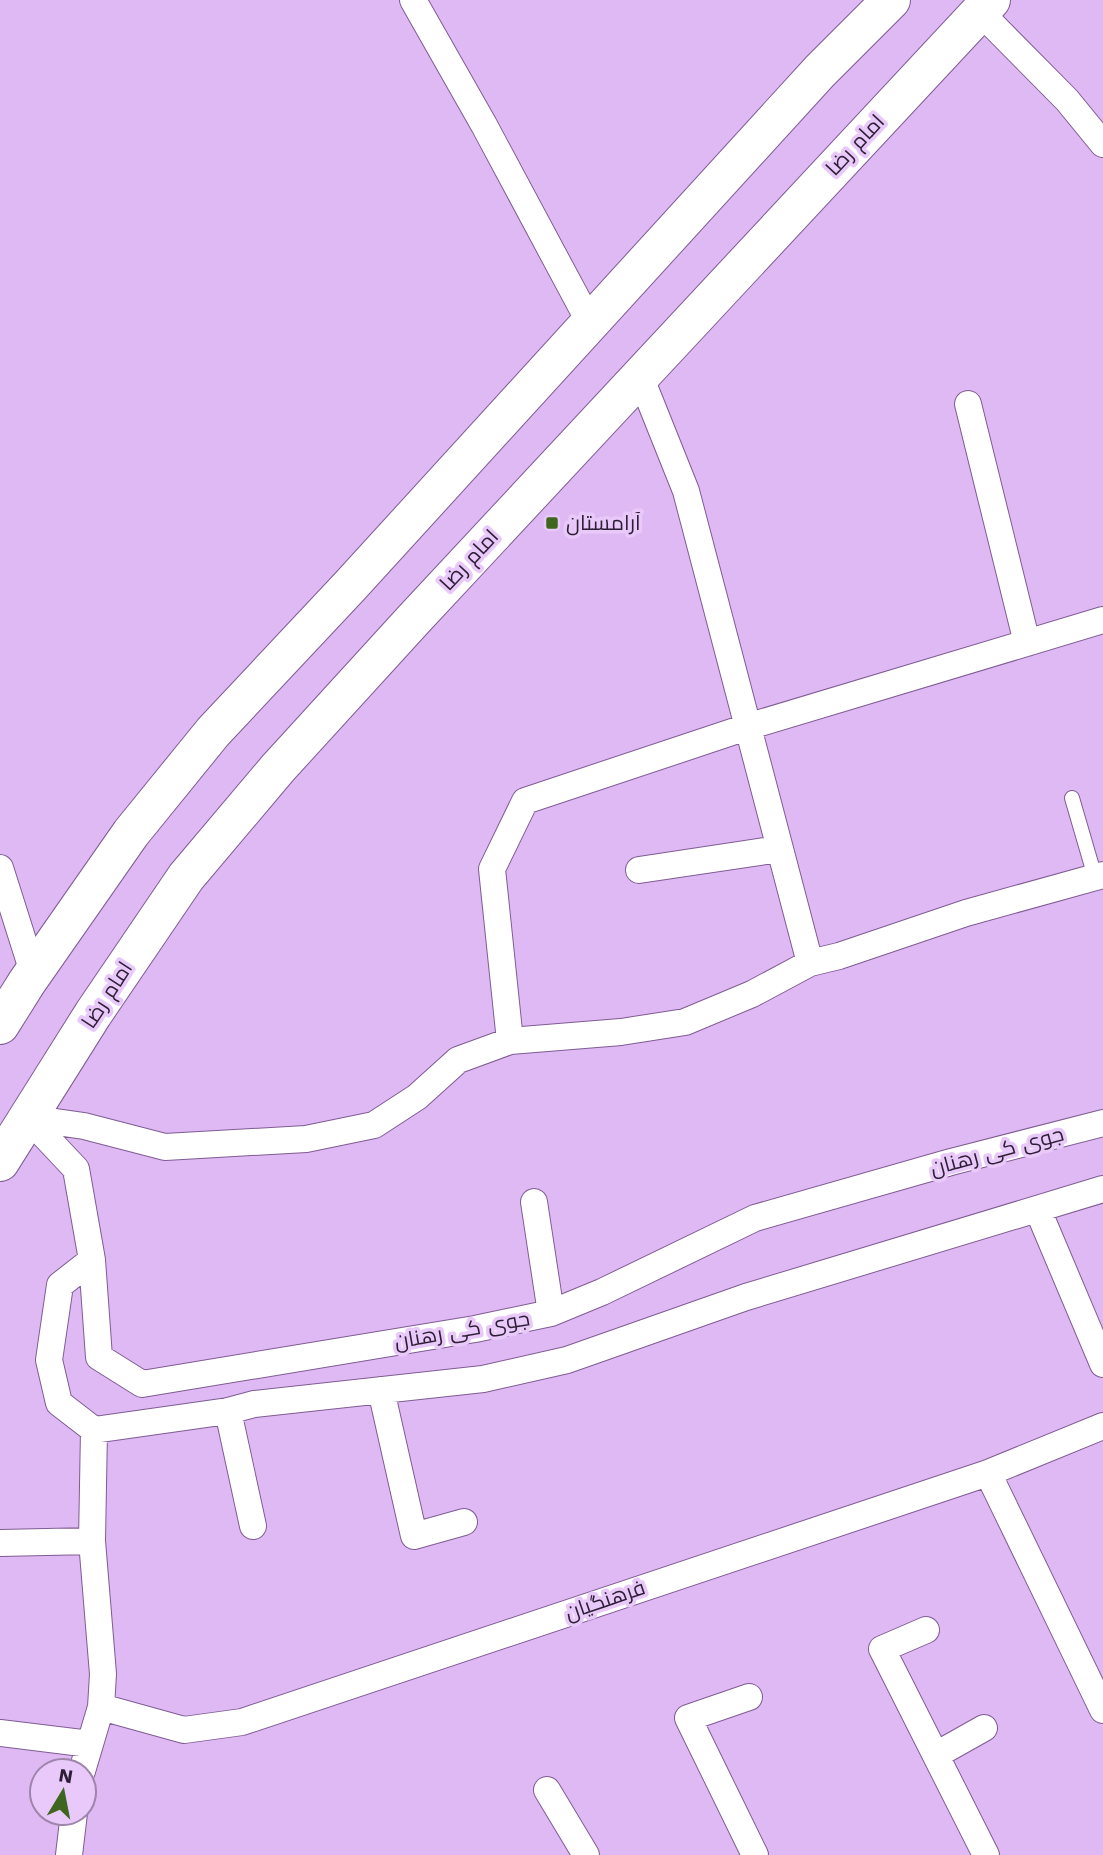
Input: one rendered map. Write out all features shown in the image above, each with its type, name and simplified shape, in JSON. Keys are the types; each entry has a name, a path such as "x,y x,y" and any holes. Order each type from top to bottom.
{"main road":[{"path":"0,1025 33,972 131,833 213,732 811,81 891,0"},
{"name":"امام رضا","path":"0,1162 93,1014 186,877 314,728 986,6"}],"street":[{"path":"413,0 484,125 590,323"},
{"path":"986,6 1103,144"},
{"path":"640,376 686,491 810,963"},
{"path":"968,404 1027,643"},
{"path":"510,1041 492,869 525,802 747,727 1103,620"},
{"path":"639,870 779,849"},
{"path":"0,868 33,972"},
{"path":"28,1118 84,1126 165,1147 306,1139 374,1125 417,1097 458,1060 510,1041 621,1032 685,1022 752,994 810,963 839,956 966,913 1099,876"},
{"path":"28,1118 76,1169 92,1260 60,1285 49,1360 60,1404 94,1430 228,1411 254,1404 483,1379 567,1360 746,1297 1103,1189"},
{"name":"جوی کی رهنان","path":"92,1260 99,1357 142,1384 475,1329 551,1313 602,1292 755,1218 951,1161 1103,1123"},
{"path":"534,1202 551,1313"},
{"path":"1038,1210 1103,1364"},
{"path":"381,1390 414,1536 464,1522"},
{"path":"228,1411 253,1526"},
{"name":"فرهنگیان","path":"101,1707 184,1730 242,1723 988,1473 1103,1426"},
{"path":"86,1757 101,1707 103,1674 92,1541 94,1430"},
{"path":"988,1473 1103,1710"},
{"path":"0,1543 92,1541"},
{"path":"926,1630 882,1649 986,1855"},
{"path":"749,1697 688,1718 755,1855"},
{"path":"936,1755 984,1728"},
{"path":"0,1734 90,1744"},
{"path":"547,1790 586,1855"},
{"path":"69,1855 72,1827"}],"lane":[{"path":"1072,798 1099,876"}],"place":[{"name":"آرامستان","path":"552,523"}]}
